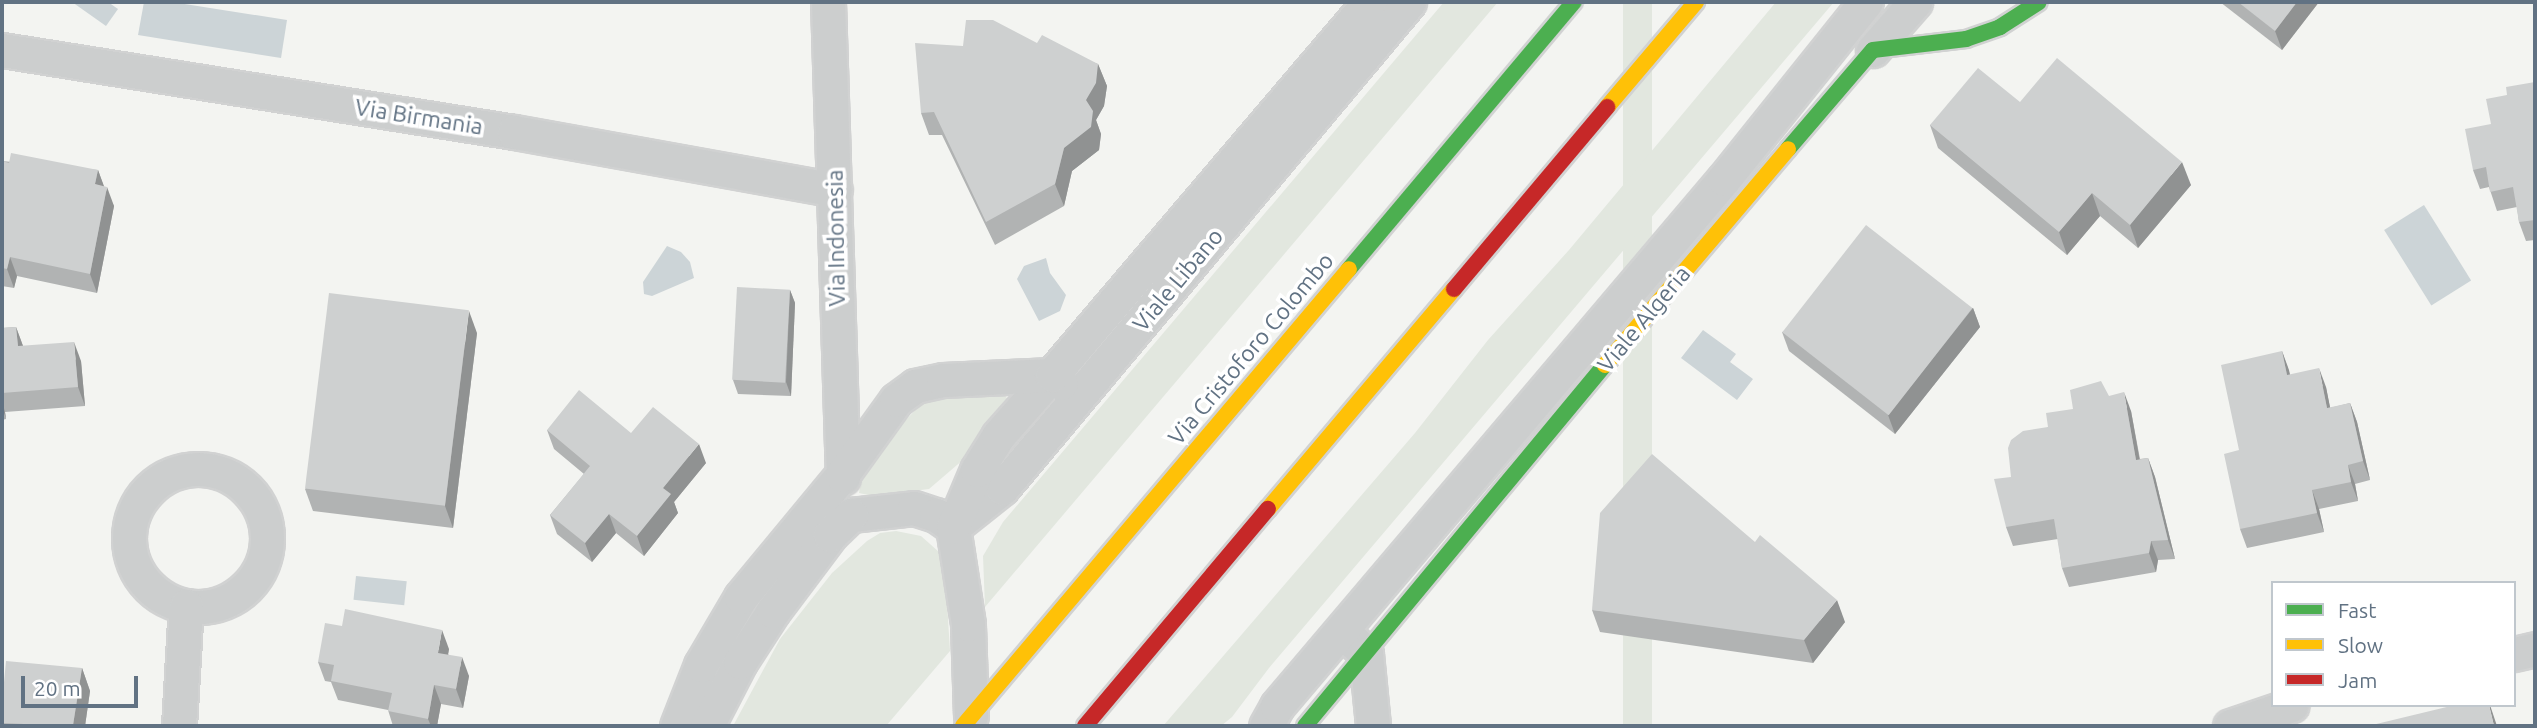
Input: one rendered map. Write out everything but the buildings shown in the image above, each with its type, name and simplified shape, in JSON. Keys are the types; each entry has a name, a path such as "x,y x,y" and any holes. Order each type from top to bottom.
{"main road":[{"name":"Via Cristoforo Colombo","path":"967,721 1574,2"},
{"path":"1085,726 1696,2"},
{"path":"1873,50 1966,39 2000,27 2039,2"},
{"name":"Viale Algeria","path":"1781,133 1873,50"},
{"name":"Viale Algeria","path":"1305,726 1366,654 1715,211"}],"street":[{"name":"Via Indonesia","path":"828,2 842,475 851,515"},
{"name":"Viale Libano","path":"953,527 1002,488 1078,399 1265,150 1293,92 1369,2"},
{"name":"Viale Libano","path":"953,527 976,470 993,444 1052,375 1265,150 1317,114 1409,2"},
{"name":"Viale Algeria","path":"1266,726 1277,706 1341,629 1715,211 1781,133 1867,2"},
{"path":"1873,50 1914,2"},
{"name":"Via Birmania","path":"2,50 514,131 835,190"},
{"path":"1293,92 1317,114"},
{"path":"677,726 718,631 758,576 842,475 885,412 915,386 943,380 1052,375 1078,399"},
{"path":"198,469 231,479 257,501 265,522 267,544 261,566 248,586 230,599 209,606 186,606 164,599 147,584 134,565 129,543 131,521 140,500 156,483 176,473 198,469"},
{"path":"707,726 740,662 773,611 831,535 851,515 914,508 936,515 953,527 968,624 967,721"},
{"path":"179,726 186,606"},
{"path":"1341,629 1366,654 1373,726"},
{"path":"2516,653 2535,649"},
{"path":"2230,726 2286,707"},
{"path":"655,726 667,726"}],"shaded area":[{"path":"72,2 108,2 118,9 106,26"},
{"path":"144,2 172,2 287,20 281,58 138,35"},
{"path":"1444,2 1498,2 985,607 983,556 1003,522"},
{"path":"1623,2 1652,2 1652,726 1623,726"},
{"path":"1776,2 1834,2 1269,668 1232,717 1221,726 1163,726 1415,433 1488,340 1569,250"},
{"path":"2424,205 2471,280 2431,305 2384,230"},
{"path":"667,246 681,252 690,262 694,278 652,296 644,294 643,282"},
{"path":"1046,258 1050,273 1066,295 1060,311 1039,321 1017,279 1024,266"},
{"path":"1703,330 1736,354 1730,362 1753,379 1737,400 1681,358"},
{"path":"997,392 1004,394 1009,401 1003,414 964,459 929,489 873,496 859,493 862,475 896,430 926,399"},
{"path":"896,531 921,536 939,552 946,586 950,651 886,726 733,726 780,639 832,573 867,541 880,533"},
{"path":"356,576 407,581 404,605 353,600"}],"traffic: fast":[{"path":"1349,269 1574,2"},
{"path":"1788,149 1873,50 1966,39 2000,27 2039,2"},
{"path":"1305,726 1605,365"}],"traffic: slow":[{"path":"1607,107 1696,2"},
{"path":"1605,365 1788,149"},
{"path":"963,726 1349,269"},
{"path":"1268,509 1454,289"}],"traffic: jam":[{"path":"1454,289 1607,107"},
{"path":"1085,726 1268,509"}]}
